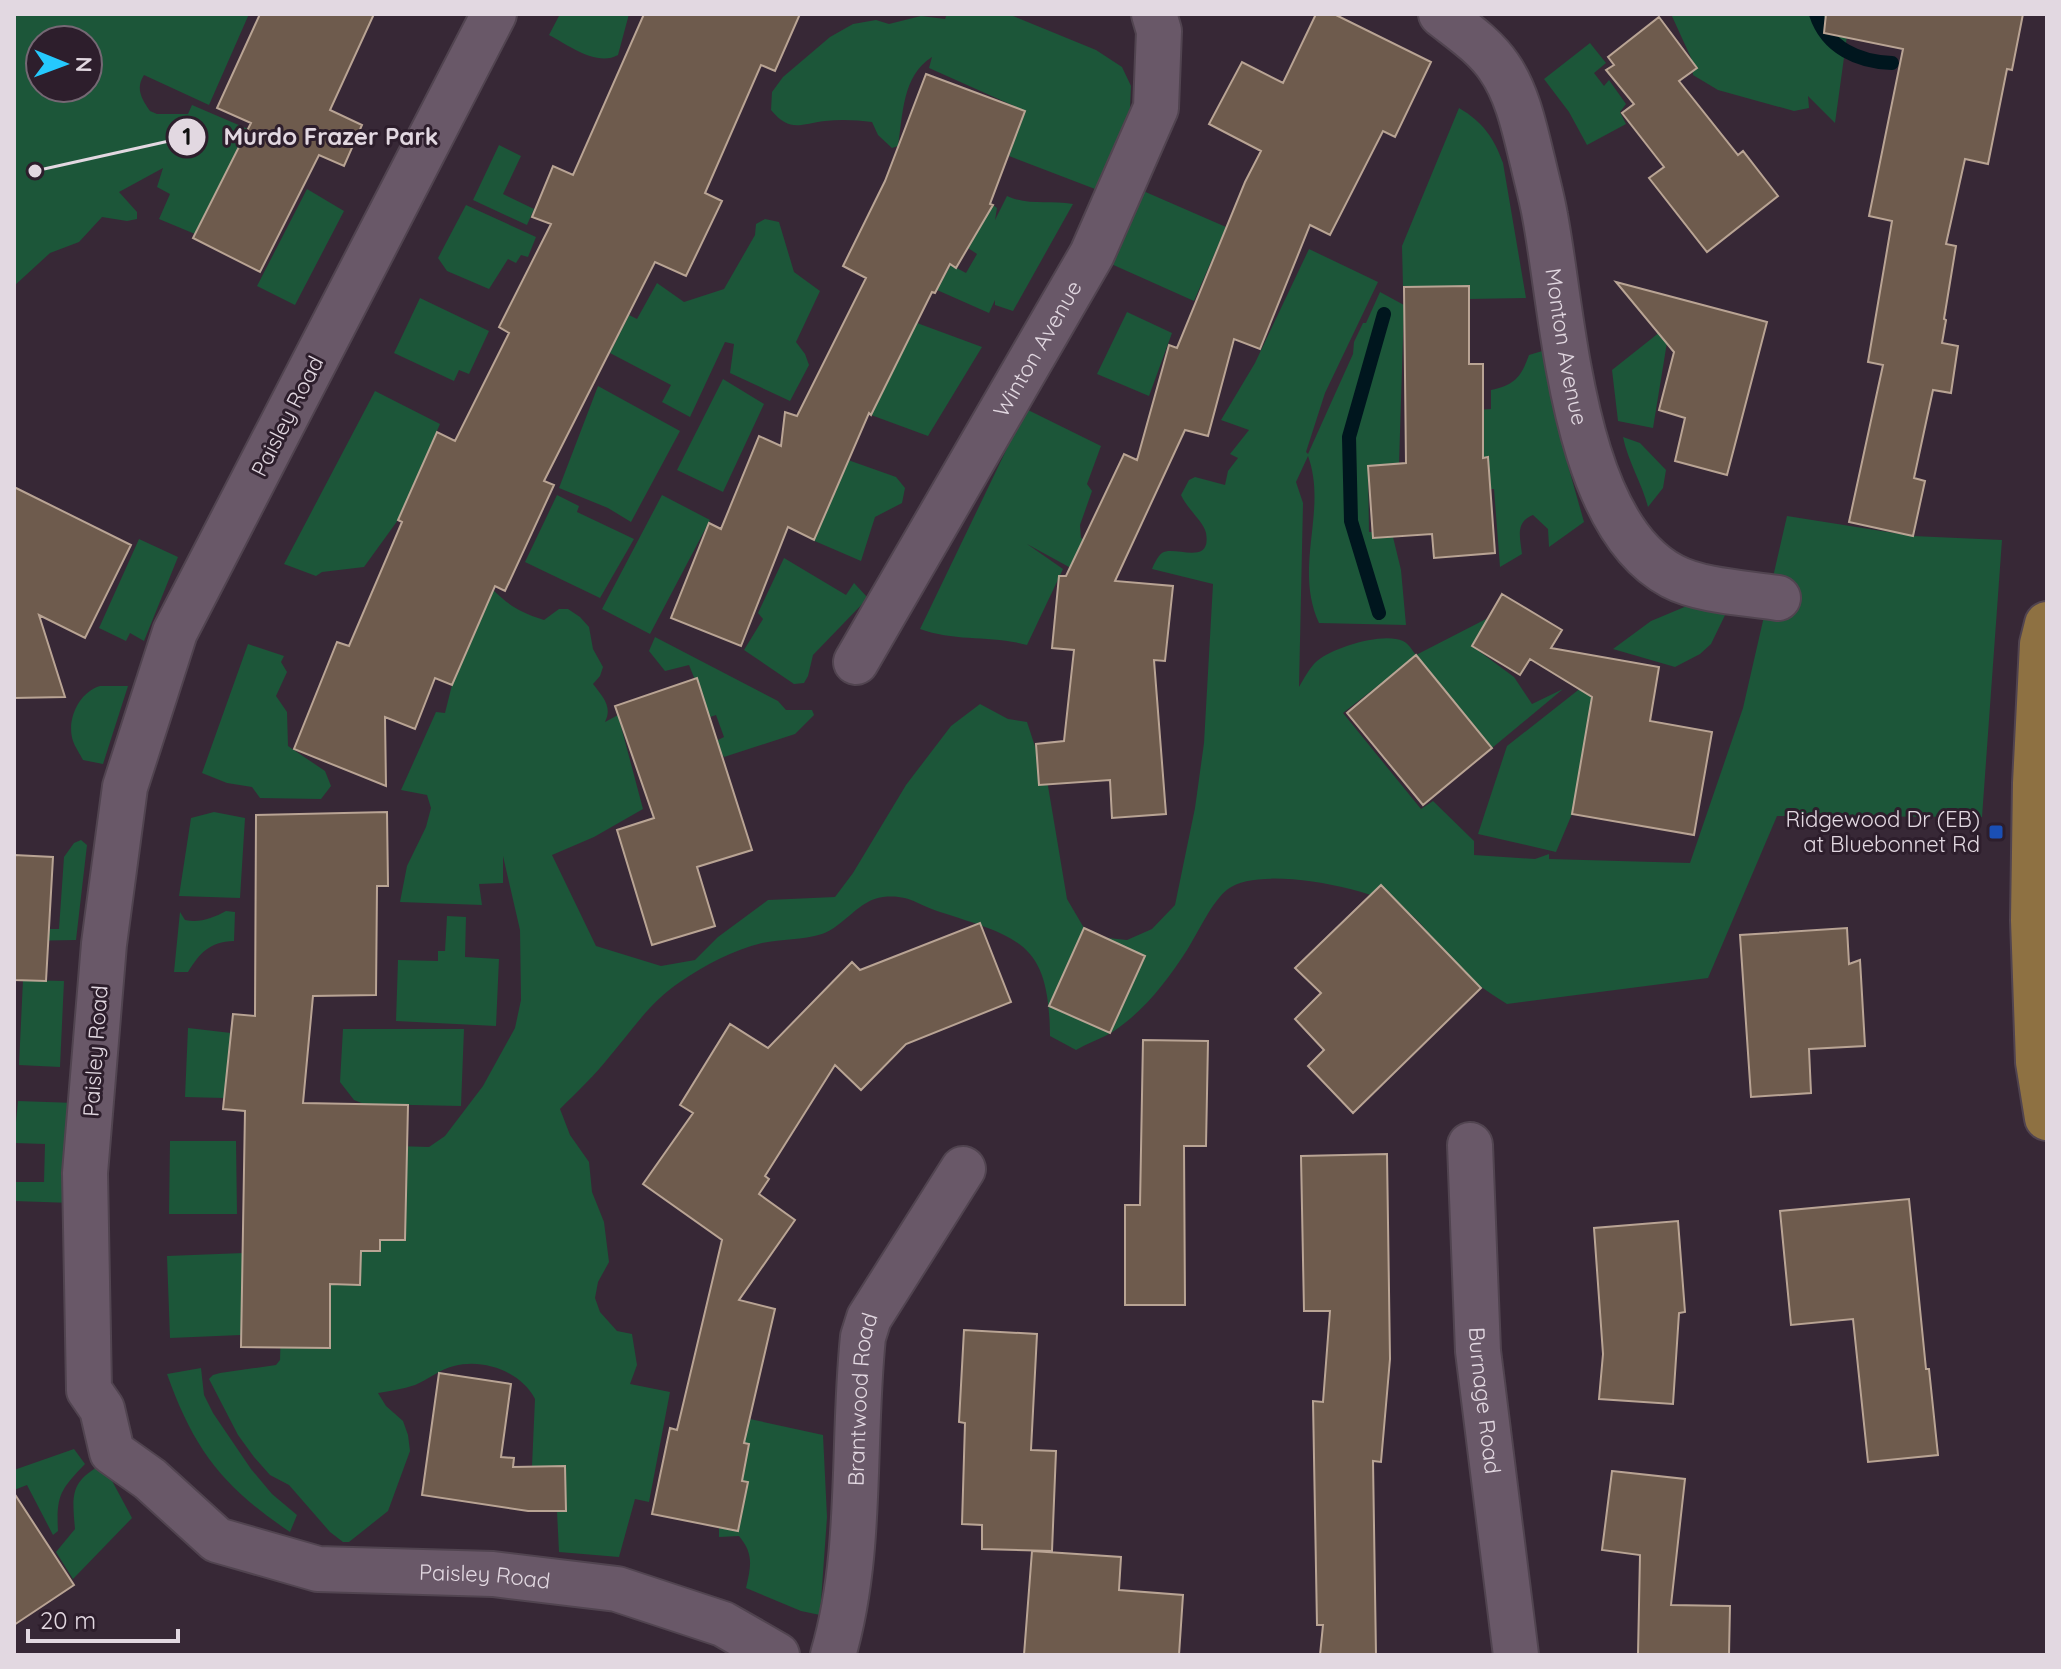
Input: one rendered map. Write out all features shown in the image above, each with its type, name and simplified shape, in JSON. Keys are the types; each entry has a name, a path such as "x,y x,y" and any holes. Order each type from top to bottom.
{"main road":[{"path":"2046,1105 2038,1062 2033,920 2036,769 2042,644 2047,624"}],"street":[{"name":"Paisley Road","path":"494,14 175,632 125,787 104,944 85,1173 89,1390 102,1409 112,1452 150,1479 217,1540 318,1569 493,1574 617,1589 723,1624 777,1655"},
{"name":"Winton Avenue","path":"856,662 1092,254 1156,108 1159,31 1154,14"},
{"name":"Monton Avenue","path":"1441,14 1473,38 1499,66 1516,103 1526,132 1545,215 1579,426 1590,458 1626,534 1651,562 1674,577 1690,583 1778,598"},
{"name":"Burnage Road","path":"1470,1145 1478,1351 1516,1655"},
{"name":"Brantwood Road","path":"833,1655 849,1577 863,1337 869,1318 963,1169"}],"green space":[{"path":"14,14 249,14 209,105 144,75 140,85 144,102 150,111 157,114 188,114 192,105 248,129 195,234 159,219 170,194 157,187 163,168 119,192 137,212 137,219 127,221 102,217 79,242 50,253 14,286"},
{"path":"560,14 629,14 618,55 592,57 549,35"},
{"path":"947,14 1008,14 1096,50 1122,67 1131,86 1130,108 1113,157 1095,189 1009,156 1025,111 929,68 932,57 922,65 909,85 898,146 892,148 878,135 872,122 837,120 796,125 784,122 771,110 772,92 783,77 830,37 853,24 876,20 889,24 921,16 945,19"},
{"path":"1671,14 1850,14 1835,123 1808,96 1809,108 1794,111 1718,90 1693,75 1692,60"},
{"path":"1590,43 1606,63 1594,73 1604,86 1609,80 1626,104 1620,112 1626,124 1587,145 1569,112 1544,79"},
{"path":"1459,108 1487,131 1503,163 1526,298 1468,299 1468,286 1403,287 1402,246"},
{"path":"499,145 521,156 503,194 534,209 527,225 473,200"},
{"path":"307,189 344,211 295,305 257,286"},
{"path":"1141,190 1226,227 1194,301 1109,263"},
{"path":"1007,196 1023,201 1073,204 1013,311 995,305 995,300 989,313 937,290 951,265 966,273 977,254 968,248 993,205 997,208 995,220"},
{"path":"466,205 536,237 528,257 521,255 516,263 508,259 489,289 447,271 438,258"},
{"path":"765,219 779,222 794,272 820,291 796,342 809,365 790,401 730,373 734,344 725,342 690,417 662,402 671,385 610,353 629,315 637,319 657,283 684,302 724,289 755,235 756,224"},
{"path":"1309,249 1378,282 1325,393 1306,452 1308,454 1353,354 1354,342 1380,292 1404,305 1399,464 1368,467 1369,532 1392,533 1401,570 1406,625 1319,623 1309,581 1314,497 1308,456 1296,482 1303,503 1299,687 1317,661 1346,646 1384,638 1394,639 1405,642 1416,655 1488,618 1472,646 1514,677 1532,704 1563,689 1492,748 1416,656 1343,713 1421,809 1433,801 1474,841 1474,855 1535,859 1549,854 1549,859 1690,863 1743,708 1787,516 1913,536 2002,540 1982,817 1777,816 1708,978 1507,1004 1462,972 1415,918 1394,904 1347,888 1291,879 1244,882 1228,889 1211,909 1187,950 1155,994 1114,1031 1076,1050 1050,1036 1044,981 1025,949 991,929 907,899 892,896 875,899 822,934 762,943 730,954 709,964 660,998 560,1109 570,1135 589,1162 592,1192 604,1222 609,1262 598,1282 595,1298 600,1312 617,1331 632,1334 637,1365 630,1384 670,1392 649,1502 635,1499 619,1557 559,1552 557,1511 566,1510 565,1466 532,1466 535,1399 521,1381 500,1369 477,1364 449,1367 415,1385 378,1393 386,1406 403,1421 410,1451 388,1511 349,1542 343,1542 330,1532 289,1485 270,1475 254,1457 238,1435 209,1379 220,1373 276,1365 280,1360 281,1325 362,1145 429,1147 445,1136 483,1086 515,1028 521,1000 520,930 503,856 503,883 479,884 482,905 400,902 407,866 426,827 431,808 427,795 401,790 436,712 445,713 452,685 493,590 516,608 544,620 559,609 568,609 580,617 589,627 593,649 603,667 593,684 607,706 605,722 618,715 643,809 594,837 552,855 596,946 661,966 695,960 718,937 768,900 835,897 906,785 951,726 980,704 1008,719 1027,722 1048,786 1067,899 1084,928 1098,937 1127,940 1152,929 1175,905 1195,808 1204,743 1213,584 1152,569 1162,553 1198,552 1206,543 1205,529 1181,495 1189,480 1195,477 1225,485 1228,471 1238,458 1230,454 1249,430 1221,420 1255,363"},
{"path":"420,298 489,331 469,374 459,370 454,381 394,353"},
{"path":"1127,312 1172,333 1149,396 1097,374"},
{"path":"917,323 982,347 928,436 871,415"},
{"path":"1670,324 1653,428 1618,421 1612,370"},
{"path":"1549,349 1567,462 1584,522 1549,547 1548,529 1533,515 1527,518 1520,531 1522,554 1500,567 1494,489 1479,489 1475,410 1491,409 1491,390 1516,379 1529,355"},
{"path":"723,379 764,404 723,492 677,470"},
{"path":"598,386 680,431 631,522 608,508 559,488"},
{"path":"375,391 440,424 398,520 364,567 322,572 316,576 284,564"},
{"path":"1026,409 1101,446 1087,484 1092,491 1080,525 1081,538 1094,544 1084,570 1069,567 1027,544 1063,569 1027,645 946,636 920,629"},
{"path":"1623,437 1640,443 1666,470 1663,488 1648,507 1628,455"},
{"path":"848,460 896,477 905,488 902,503 875,517 861,561 810,539 816,534"},
{"path":"557,495 579,506 577,512 634,539 600,598 525,562"},
{"path":"662,495 710,520 650,634 602,609"},
{"path":"139,539 178,557 144,641 130,633 126,641 99,628"},
{"path":"784,558 846,595 854,583 868,598 813,655 804,683 794,684 744,650 763,619 758,613"},
{"path":"1706,598 1728,609 1711,644 1700,654 1675,667 1613,649 1651,621"},
{"path":"655,637 778,701 786,710 812,710 814,715 795,734 724,757 714,742 724,737 716,715 710,717 689,665 665,671 649,651"},
{"path":"248,644 284,656 281,662 287,672 276,696 287,712 288,746 325,771 331,786 321,799 260,798 252,787 227,783 202,773"},
{"path":"1596,676 1572,814 1556,852 1478,834 1507,746"},
{"path":"100,686 128,686 103,764 83,760 71,733 73,716 80,701"},
{"path":"214,812 245,818 240,898 179,896 191,818"},
{"path":"81,840 87,845 76,940 21,941 20,929 59,929 64,857 74,843"},
{"path":"226,911 235,912 234,941 206,950 188,972 174,972 180,912 185,920 196,921"},
{"path":"447,916 466,917 465,957 499,959 496,1026 396,1021 398,960 438,961 438,951 445,951"},
{"path":"23,980 64,981 60,1067 19,1065"},
{"path":"188,1028 231,1033 224,1098 185,1097"},
{"path":"343,1029 464,1029 461,1106 364,1104 354,1100 340,1082"},
{"path":"18,1101 75,1103 72,1203 14,1201 14,1182 44,1182 45,1144 14,1143"},
{"path":"170,1141 236,1141 237,1214 169,1214"},
{"path":"244,1253 241,1335 170,1338 167,1256"},
{"path":"201,1368 204,1395 213,1413 251,1469 272,1494 297,1515 290,1532 229,1482 200,1446 188,1424 167,1374"},
{"path":"736,1416 823,1435 827,1517 820,1615 801,1611 746,1588 750,1567 747,1549 739,1536 719,1537 719,1528 738,1531 747,1482 742,1481 732,1441"},
{"path":"74,1449 85,1464 62,1493 58,1531 53,1535 27,1485 14,1490 14,1470"},
{"path":"103,1464 132,1518 73,1579 56,1552 75,1529 73,1507 79,1483"}],"building":[{"path":"260,14 374,14 330,110 362,125 344,166 319,155 260,272 193,238 251,123 217,108"},
{"path":"644,14 800,14 775,71 761,65 705,193 722,201 686,276 655,262 544,481 554,485 505,591 495,586 452,685 435,678 415,729 385,717 386,786 294,749 337,642 349,646 402,522 398,520 437,432 455,441 509,333 499,327 551,224 532,217 553,166 573,175"},
{"path":"1316,14 1334,14 1431,62 1395,137 1383,131 1330,235 1310,225 1260,349 1234,339 1208,436 1185,430 1115,581 1173,586 1165,661 1154,660 1166,814 1112,818 1110,780 1039,785 1036,744 1064,741 1074,650 1052,648 1059,576 1066,576 1124,454 1137,460 1169,345 1177,348 1245,182 1261,151 1209,124 1242,62 1283,83"},
{"path":"1826,14 2023,14 2012,70 2007,69 1988,164 1965,159 1946,244 1956,246 1942,343 1958,346 1951,393 1933,390 1914,478 1925,481 1913,536 1849,522 1883,365 1868,362 1892,221 1869,216 1903,49 1824,33"},
{"path":"1659,17 1697,68 1679,81 1738,155 1743,151 1778,196 1707,252 1649,178 1664,167 1622,113 1634,104 1606,70 1614,65 1608,57"},
{"path":"926,74 1025,111 990,204 993,205 956,268 950,264 935,293 932,292 871,415 869,413 814,540 788,527 741,646 671,618 709,523 721,529 759,436 781,446 785,412 797,416 866,278 843,266 885,181"},
{"path":"1616,282 1767,322 1727,475 1675,461 1685,418 1659,410 1674,352"},
{"path":"1469,286 1469,364 1483,364 1483,458 1488,457 1495,553 1434,558 1432,534 1373,538 1368,466 1406,463 1404,287"},
{"path":"14,487 131,545 85,638 39,615 65,697 14,698"},
{"path":"1502,594 1562,630 1551,648 1659,667 1650,721 1712,732 1694,835 1572,814 1592,697 1530,659 1520,675 1472,646"},
{"path":"1416,655 1492,748 1423,805 1347,713"},
{"path":"697,678 752,850 697,867 715,926 652,945 617,830 654,818 615,706"},
{"path":"387,812 388,886 377,886 376,995 313,996 303,1103 408,1105 405,1240 380,1240 380,1251 361,1251 360,1285 330,1284 330,1348 241,1347 245,1111 223,1109 233,1014 255,1016 256,815"},
{"path":"14,855 53,857 46,981 14,980"},
{"path":"1381,885 1481,988 1353,1113 1308,1066 1324,1050 1295,1019 1321,993 1295,968"},
{"path":"980,923 1011,1002 906,1044 861,1090 835,1065 765,1176 769,1179 759,1194 795,1220 739,1300 775,1309 744,1443 749,1444 742,1481 748,1482 738,1531 652,1514 670,1428 677,1430 722,1240 643,1184 693,1113 680,1105 730,1024 768,1048 852,962 860,970"},
{"path":"1084,928 1145,956 1110,1033 1049,1006"},
{"path":"1847,928 1849,964 1860,960 1865,1046 1809,1049 1811,1093 1751,1097 1740,935"},
{"path":"1143,1040 1208,1041 1206,1146 1184,1146 1185,1305 1125,1305 1125,1205 1140,1205"},
{"path":"1387,1154 1390,1359 1381,1462 1373,1461 1376,1655 1320,1655 1323,1625 1317,1625 1313,1401 1323,1402 1330,1311 1304,1311 1301,1156"},
{"path":"1909,1199 1938,1455 1868,1462 1853,1319 1791,1325 1780,1211"},
{"path":"1678,1221 1685,1312 1679,1313 1673,1404 1599,1399 1603,1354 1594,1228"},
{"path":"964,1330 1037,1334 1031,1450 1056,1451 1052,1551 982,1549 982,1525 962,1524 965,1423 959,1422"},
{"path":"439,1373 511,1384 501,1457 514,1458 513,1467 565,1466 566,1511 528,1511 422,1495"},
{"path":"1612,1471 1685,1479 1671,1605 1730,1606 1729,1655 1638,1655 1640,1555 1602,1550"},
{"path":"14,1493 74,1585 14,1625"},
{"path":"1032,1551 1121,1557 1119,1590 1183,1595 1179,1655 1024,1655"}],"waterway":[{"path":"1816,14 1828,36 1846,51 1868,60 1892,63"},
{"path":"1379,613 1351,521 1349,437 1384,314"}],"place":[{"name":"Murdo Frazer Park","path":"35,171"},
{"name":"Ridgewood Dr (EB) at Bluebonnet Rd","path":"1996,832"}]}
